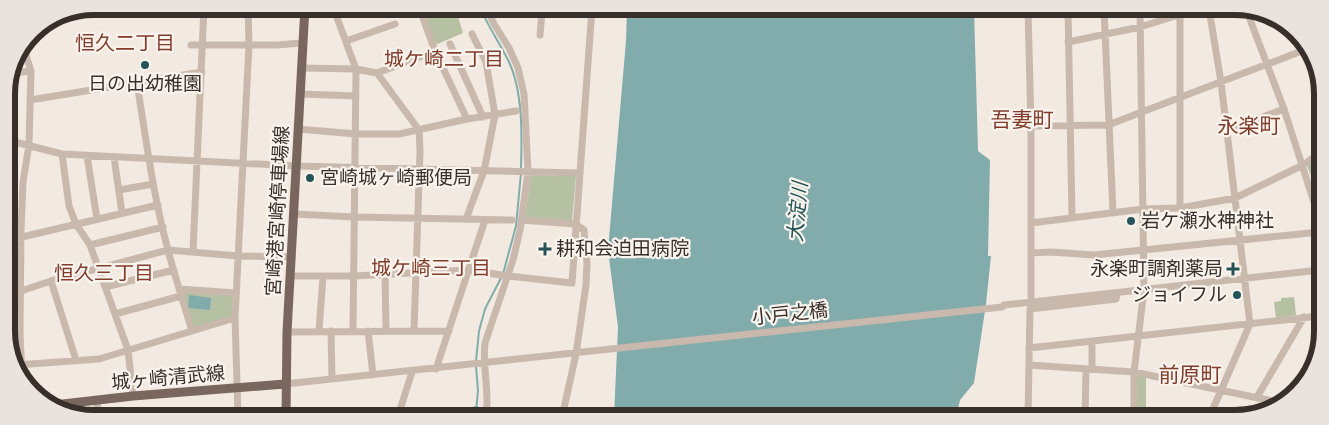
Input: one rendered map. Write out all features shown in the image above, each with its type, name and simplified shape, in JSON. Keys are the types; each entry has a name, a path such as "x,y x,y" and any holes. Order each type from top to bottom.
{"main road":[{"name":"宮崎港宮崎停車場線","path":"286,410 287,332 295,214 304,15"},
{"name":"城ヶ崎清武線","path":"64,404 134,396 285,384"}],"street":[{"path":"193,251 204,15"},
{"path":"238,410 235,318 249,45 248,15"},
{"path":"336,15 356,69 353,331"},
{"path":"422,15 435,51 467,120"},
{"path":"486,410 484,352 487,334 508,276 521,220 528,172 524,94 518,68 490,15"},
{"path":"540,36 542,15"},
{"path":"291,276 353,276 468,270 572,283 591,15"},
{"path":"1028,15 1031,126 1031,296"},
{"path":"1068,15 1072,217"},
{"path":"1104,15 1113,213"},
{"path":"1134,410 1134,372 1144,290 1143,111 1140,15"},
{"path":"1068,42 1140,27 1172,15"},
{"path":"1180,15 1180,208"},
{"path":"1210,15 1221,82 1250,324 1212,410"},
{"path":"1249,17 1284,109 1314,201"},
{"path":"346,41 395,24"},
{"path":"466,219 484,171 495,115 486,62 472,34"},
{"path":"191,45 277,45 302,43"},
{"path":"450,44 483,117"},
{"path":"302,68 356,69 377,73 435,51"},
{"path":"1031,126 1108,125 1302,51"},
{"path":"19,357 23,182 29,145 31,71 26,55"},
{"path":"19,72 31,71"},
{"path":"30,100 202,72"},
{"path":"377,73 419,130 420,168 414,331"},
{"path":"137,83 153,184 168,250 192,331"},
{"path":"300,94 356,96"},
{"path":"1227,130 1284,109"},
{"path":"298,129 356,134 399,134 516,111"},
{"path":"15,142 62,154 87,156 297,166 580,173"},
{"path":"62,154 66,194 76,224 90,245 128,350 134,396"},
{"path":"87,156 98,219"},
{"path":"114,157 122,213"},
{"path":"1031,223 1143,209 1180,208 1236,198 1314,157"},
{"path":"119,190 153,184"},
{"path":"15,237 22,237 158,205"},
{"path":"295,214 418,219 512,220"},
{"path":"436,369 486,220"},
{"path":"521,220 575,224 584,230 587,269 579,354 564,410"},
{"path":"90,245 163,227"},
{"path":"1031,253 1051,252 1094,255 1314,233"},
{"path":"21,291 51,281 168,250 238,256 292,257"},
{"path":"105,287 174,270"},
{"path":"1028,410 1030,309 1116,299 1117,294 1144,290 1314,271"},
{"path":"385,274 386,331"},
{"path":"320,332 323,276"},
{"path":"51,281 76,360"},
{"path":"115,314 180,293 236,293"},
{"name":"小戸之橋","path":"285,384 579,354 1002,307 1004,305 1117,294"},
{"path":"1029,348 1314,317"},
{"path":"22,365 99,359 235,318"},
{"path":"1257,397 1304,318"},
{"path":"368,331 373,375"},
{"path":"287,332 449,331"},
{"path":"331,332 332,379"},
{"path":"15,334 20,334"},
{"path":"1085,410 1092,341"},
{"path":"1029,365 1134,372 1271,400"},
{"path":"400,410 412,372"},
{"path":"97,400 98,410"}],"green space":[{"path":"426,15 457,15 463,33 435,45"},
{"path":"1314,162 1314,184 1307,166"},
{"path":"531,175 576,176 572,221 525,218"},
{"path":"185,292 233,295 232,316 193,328 183,295"},
{"path":"1294,297 1296,315 1276,318 1274,302 1281,301 1281,298"},
{"path":"1137,376 1146,377 1146,410 1137,409"}],"water":[{"name":"大淀川","path":"627,15 974,15 978,151 990,160 988,256 991,256 974,383 960,400 958,410 614,410 618,327 608,250"},
{"path":"189,295 211,298 210,310 188,308"}],"waterway":[{"path":"484,15 514,74 519,100 521,168"},
{"path":"503,274 516,226 521,173"},
{"path":"476,361 479,331 485,309 501,278"},
{"path":"476,366 478,391 476,410"}],"place":[{"name":"日の出幼稚園","path":"145,65"},
{"name":"宮崎城ヶ崎郵便局","path":"310,178"},
{"name":"岩ケ瀬水神神社","path":"1131,221"},
{"name":"耕和会迫田病院","path":"545,249"},
{"name":"永楽町調剤薬局","path":"1233,269"},
{"name":"ジョイフル","path":"1237,295"}],"district":[{"name":"恒久二丁目","path":"125,43"},
{"name":"城ケ崎二丁目","path":"444,59"},
{"name":"吾妻町","path":"1022,120"},
{"name":"永楽町","path":"1249,126"},
{"name":"城ケ崎三丁目","path":"431,268"},
{"name":"恒久三丁目","path":"104,273"},
{"name":"前原町","path":"1190,375"}]}
